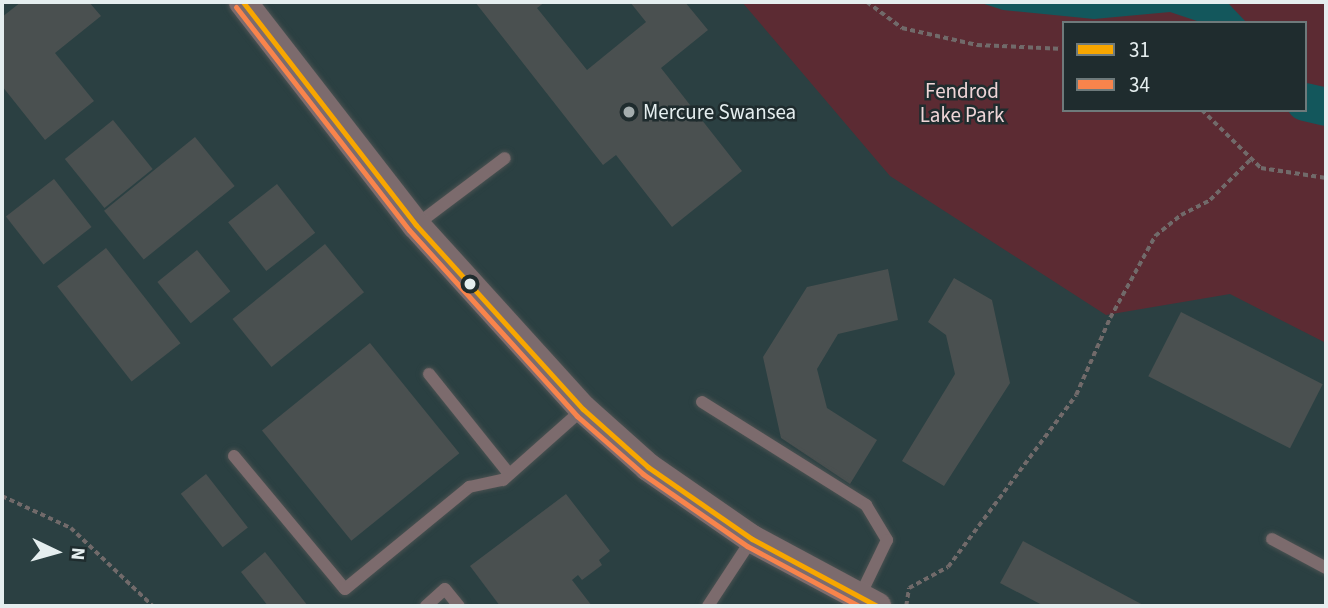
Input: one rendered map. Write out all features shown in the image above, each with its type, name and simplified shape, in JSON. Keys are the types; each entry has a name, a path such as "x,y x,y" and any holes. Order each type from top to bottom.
{"street":[{"path":"243,2 416,225 583,409 650,468 752,539 868,602"}],"lane":[{"path":"416,225 505,158"},
{"path":"429,374 509,474"},
{"path":"702,402 866,505 887,540 868,602"},
{"path":"234,456 345,589 469,487 509,474 583,409"},
{"path":"708,606 752,539"},
{"path":"1272,539 1326,568"},
{"path":"426,606 445,589 459,606"}],"path":[{"path":"867,2 902,29 977,45 1062,49"},
{"path":"1204,112 1261,168 1326,178"},
{"path":"906,606 909,588 948,567 1076,395 1110,318 1154,236 1210,200 1250,160"},
{"path":"2,496 71,528 153,606"}],"shaded area":[{"path":"2,2 978,2 1062,23 1062,112 1307,112 1307,21 1326,2 1326,606 2,606"}],"green space":[{"name":"Fendrod Lake Park","path":"742,2 1326,2 1326,343 1230,294 1106,315 890,176"}],"water":[{"path":"978,2 1227,2 1245,21 1197,21 1170,12 1094,19 1003,10"}],"building":[{"path":"21,2 89,2 101,16 55,53 94,101 45,140 2,86 2,17"},
{"name":"Mercure Swansea","path":"475,2 545,2 537,8 587,70 646,22 630,2 685,2 708,30 661,68 742,171 672,227 616,155 603,165"},
{"path":"113,120 153,169 104,208 65,159"},
{"path":"195,137 235,186 144,260 104,211"},
{"path":"54,179 92,227 43,265 6,217"},
{"path":"277,184 315,233 266,271 228,222"},
{"path":"325,244 364,292 272,367 233,319"},
{"path":"106,248 180,343 132,382 57,286"},
{"path":"197,250 230,291 191,323 157,282"},
{"path":"888,269 898,320 838,334 817,369 827,408 877,440 850,484 781,438 763,357 807,287"},
{"path":"954,278 992,300 1010,383 944,486 902,461 955,374 946,335 928,322"},
{"path":"1181,312 1323,384 1290,448 1148,376"},
{"path":"370,343 459,453 351,541 262,430"},
{"path":"206,474 248,528 223,547 181,494"},
{"path":"566,494 610,551 599,560 602,565 582,580 578,575 572,580 592,606 500,606 470,566"},
{"path":"1023,541 1145,606 1044,606 1000,583"},
{"path":"265,552 308,606 268,606 241,572"}],"waterway":[{"path":"1307,102 1326,107"}],"transit line":[{"name":"31","path":"243,2 416,225 583,409 648,467 752,539 877,606"},
{"name":"34","path":"236,7 409,230 577,416 643,474 747,546 859,606"}],"place":[{"name":"Mercure Swansea","path":"629,112"}]}
